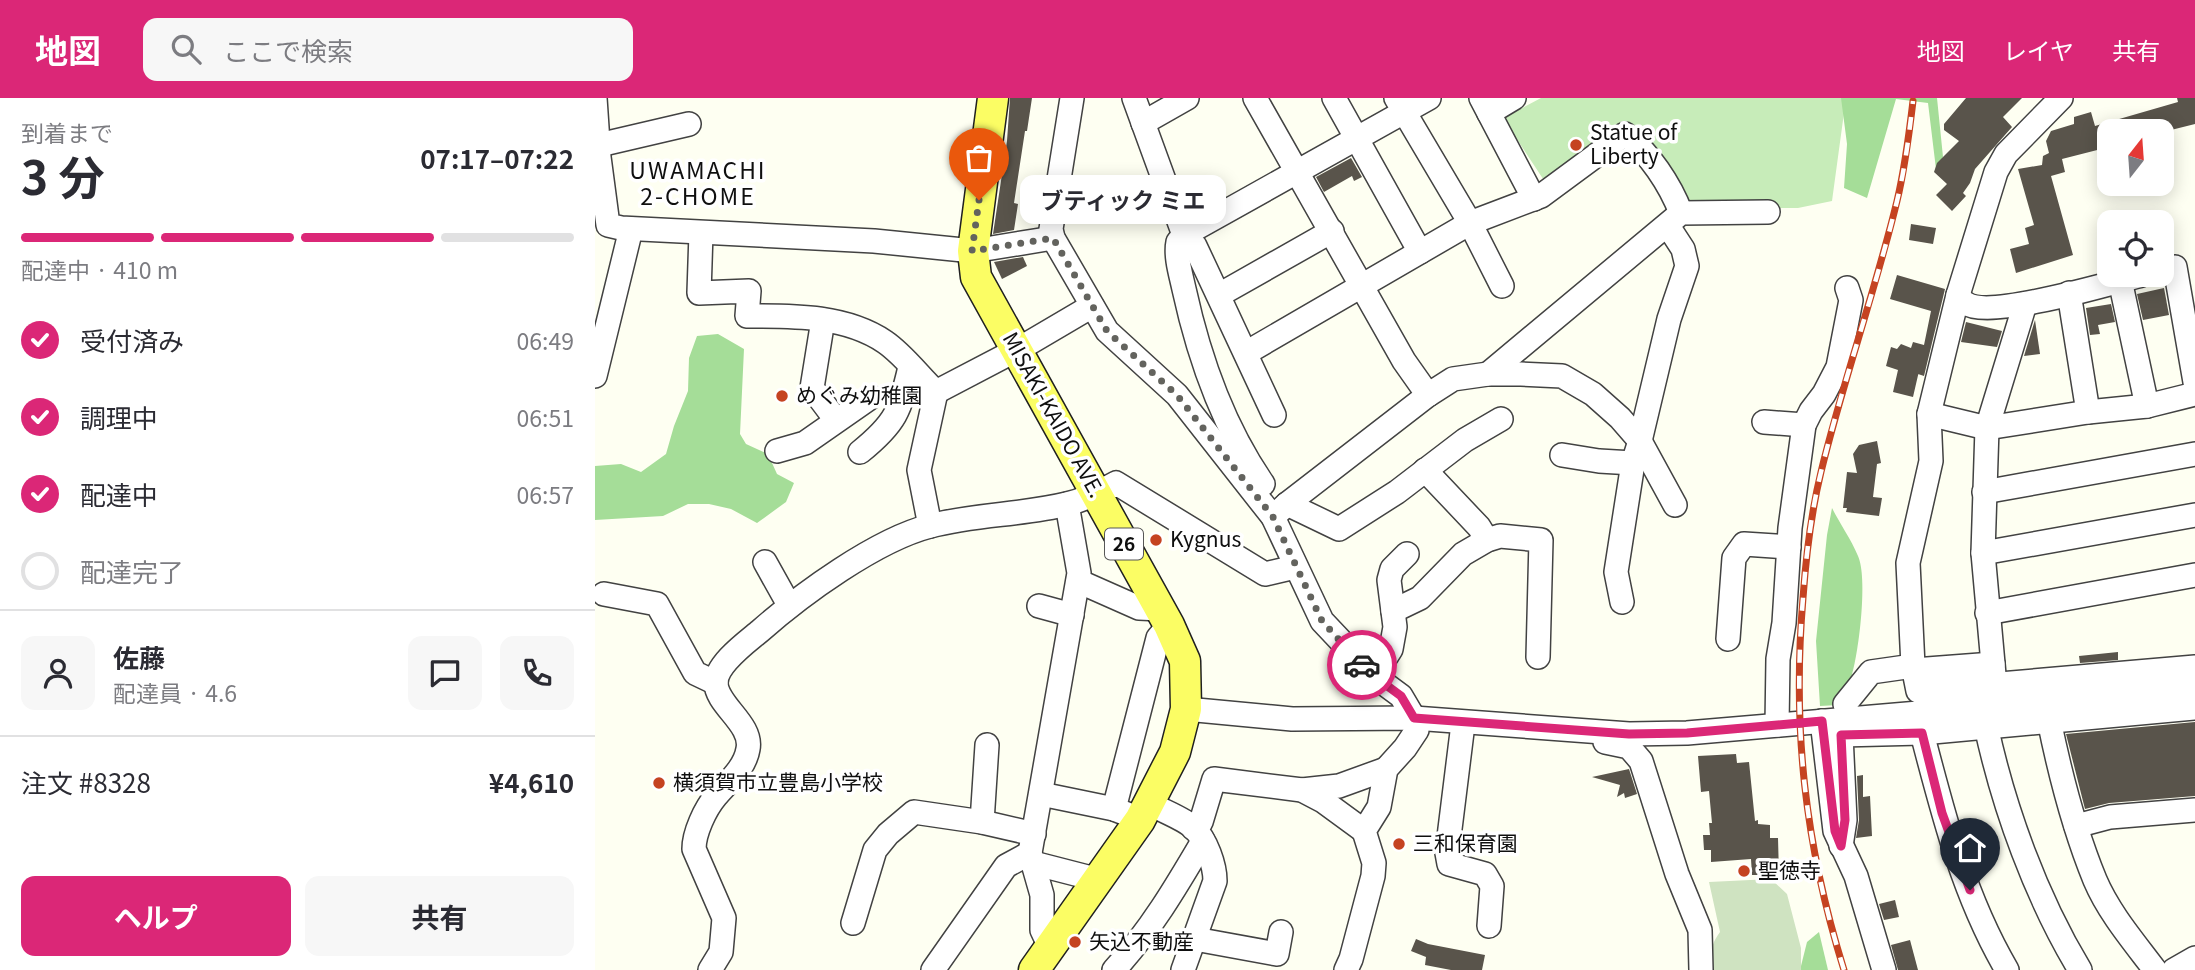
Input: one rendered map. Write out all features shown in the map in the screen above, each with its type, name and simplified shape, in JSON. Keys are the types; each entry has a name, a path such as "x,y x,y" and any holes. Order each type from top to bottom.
{"main road":[{"name":"MISAKI-KAIDO AVE.","path":"993,98 972,251 976,277 1164,617 1185,661 1186,709 1175,752 1134,811 1099,880 1042,958"}],"street":[{"path":"595,98 598,153 611,225 595,376"},
{"path":"1072,98 1051,229 1053,238 1107,331 1177,395 1280,510 1339,529 1397,492 1465,440 1501,419"},
{"path":"1134,98 1184,235 1195,246 1274,415"},
{"path":"1143,123 1187,98"},
{"path":"1255,98 1404,361 1427,395"},
{"path":"1333,98 1420,252"},
{"path":"1114,970 1135,947 1168,901 1198,834 1214,779 1302,790 1339,786 1386,769 1405,748 1415,724 1401,696 1374,676 1322,621 1295,567 1280,510 1229,424 1203,362 1177,254 1178,242 1184,235 1356,139 1400,105 1429,98"},
{"path":"1514,98 1485,106 1534,200"},
{"path":"1915,676 1908,563 1931,461 1929,414 1958,295 1996,172 2006,155 2061,98"},
{"path":"1400,105 1470,223 1503,286"},
{"path":"598,153 688,124"},
{"path":"1247,353 1470,223 1534,200 1625,134 1639,145 1675,197 1674,219 1687,266 1669,319 1633,463 1616,572 1622,602"},
{"path":"1488,374 1674,219 1768,212"},
{"path":"611,225 701,233 874,241 972,251 1053,238"},
{"path":"1219,295 1332,231"},
{"path":"701,233 699,293 749,291 747,316 823,320 865,332 886,343 936,392"},
{"path":"2177,266 2195,382"},
{"path":"1958,295 1966,304 2025,304 2097,286"},
{"path":"2132,287 2147,406"},
{"path":"1777,725 1778,659 1804,425 1825,394 1838,367 1851,300 1846,288"},
{"path":"2069,293 2088,412"},
{"path":"1994,675 1983,553 1987,428 2025,304"},
{"path":"930,526 919,470 936,392 1092,306"},
{"path":"823,320 812,387 836,420"},
{"path":"860,452 884,432 893,420 902,400 910,367"},
{"path":"1280,510 1427,395 1453,379 1488,374 1562,376 1593,394 1620,418 1640,441 1675,505"},
{"path":"1929,414 1987,428 2147,406 2195,394"},
{"path":"777,451 805,443 871,397"},
{"path":"1764,422 1804,425"},
{"path":"1984,492 2195,454"},
{"path":"1562,455 1633,463"},
{"path":"1425,470 1479,527 1487,540"},
{"path":"710,970 721,952 725,918 694,849 694,839 714,798 734,778 748,750 744,729 720,694 716,683 730,657 789,605 906,533 967,518 1066,504 1096,494 1115,483 1265,574 1295,567"},
{"path":"1042,958 1042,895 1032,850 1079,573 1066,504"},
{"path":"1983,553 2195,515"},
{"path":"1393,611 1420,598 1463,554 1487,540 1500,536 1541,540 1538,657"},
{"path":"1728,639 1734,558 1744,544 1789,547"},
{"path":"1374,676 1391,649 1395,627 1389,580 1392,569 1406,554"},
{"path":"765,562 789,605"},
{"path":"1987,613 2195,575"},
{"path":"1078,582 1164,617 1158,638 1134,811"},
{"path":"601,597 657,604 695,673 716,683"},
{"path":"1039,606 1072,615"},
{"path":"1845,704 1871,673 1915,676 1994,675 2195,667"},
{"path":"1186,709 1292,719 1629,734 1687,733 2195,689"},
{"path":"1841,846 1845,820 1841,735 1922,733 2195,708"},
{"path":"2049,720 2076,826 2096,882 2120,922 2155,970"},
{"path":"1822,721 1835,831 1856,876 1884,970"},
{"path":"1415,724 1462,732 1595,740 1629,747 1641,761 1677,874 1700,930 1701,970"},
{"path":"1986,726 1996,773 2031,871 2060,937 2080,970"},
{"path":"1462,732 1447,853 1450,864 1485,874 1492,886 1489,926"},
{"path":"1922,733 1953,846 1983,921 2007,970"},
{"path":"982,822 987,746"},
{"path":"1364,831 1379,807 1386,769"},
{"path":"1302,790 1323,801 1364,831 1374,863 1373,876 1346,970"},
{"path":"1041,794 1134,811 1198,834 1215,871 1215,881 1182,970"},
{"path":"2076,826 2110,817 2195,810"},
{"path":"853,923 875,850 888,834 914,813 982,822 1032,850 1099,880"},
{"path":"933,970 1006,866 1032,850"},
{"path":"1195,939 1277,954 1281,932"},
{"path":"2174,970 2195,958"}],"green space":[{"path":"1541,98 1846,98 1832,201 1798,208 1680,208 1625,135 1551,191 1503,118"},
{"path":"1841,98 1937,98 1943,157 1936,169 1928,103 1896,99 1867,198 1844,188 1847,144"},
{"path":"718,334 744,349 740,434 746,444 768,454 777,474 794,483 786,502 757,523 731,509 709,504 688,504 663,516 595,520 595,466 621,464 641,472 666,454 688,391 689,358 697,336"},
{"path":"1832,508 1861,566 1860,633 1851,679 1839,705 1820,706 1816,641"},
{"path":"1771,879 1787,894 1801,948 1801,970 1712,970 1711,950 1720,932 1709,882"},
{"path":"1819,932 1828,970 1800,970 1807,942"}],"building":[{"path":"1010,98 1032,98 1014,203 1018,204 1014,230 993,234 1007,141"},
{"path":"1966,98 2022,98 2003,117 2012,127 1975,169 1963,193 1966,196 1952,211 1936,195 1947,184 1934,172 1937,163 1959,141 1944,130 1944,124"},
{"path":"2177,98 2195,98 2195,124 2174,129 2174,119 2119,119 2178,102"},
{"path":"2091,112 2097,150 2062,159 2065,172 2051,176 2073,255 2016,273 2010,249 2029,244 2025,228 2034,225 2018,169 2042,165 2043,156 2049,153 2046,141 2051,131 2074,124 2074,117"},
{"path":"1351,158 1362,177 1354,181 1352,176 1324,192 1316,177"},
{"path":"1911,224 1936,228 1933,244 1909,240"},
{"path":"1023,257 1027,266 1002,279 994,262"},
{"path":"1897,275 1945,289 1924,376 1918,374 1913,397 1893,392 1898,370 1886,366 1891,347 1897,349 1901,344 1911,348 1913,342 1924,345 1931,311 1890,299"},
{"path":"2164,288 2169,315 2143,320 2137,294"},
{"path":"2111,304 2115,322 2098,325 2100,334 2090,335 2086,308"},
{"path":"2035,320 2040,354 2024,356"},
{"path":"1966,322 2002,331 1997,347 1961,342"},
{"path":"1877,441 1881,463 1877,464 1873,497 1882,498 1879,516 1846,512 1847,508 1843,508 1847,472 1857,473 1853,454 1859,445"},
{"path":"2118,652 2118,660 2080,663 2079,656"},
{"path":"2195,722 2195,796 2109,803 2085,809 2066,734"},
{"path":"1736,754 1737,763 1749,762 1755,821 1758,820 1758,824 1770,825 1770,838 1778,838 1779,875 1752,875 1751,859 1711,862 1711,850 1704,850 1703,835 1710,835 1709,823 1712,823 1709,791 1701,792 1698,756"},
{"path":"1629,769 1637,794 1625,798 1624,793 1617,797 1620,785 1592,777"},
{"path":"1863,775 1863,797 1870,796 1872,836 1856,838 1859,820 1857,776"},
{"path":"1895,900 1899,917 1884,920 1879,904"},
{"path":"1416,939 1428,944 1485,955 1482,970 1451,970 1425,965 1426,957 1411,951"},
{"path":"1910,940 1918,970 1898,970 1891,945"}],"railway":[{"path":"1844,970 1820,877 1805,786 1799,693 1804,582 1817,487 1897,201 1913,101"}],"way so far":[{"path":"979,200 972,251 1053,238 1107,331 1177,395 1273,517 1322,621 1362,665"}],"place":[{"name":"Statue of Liberty","path":"1576,145"},
{"name":"ブティック ミエ","path":"979,200"},
{"name":"めぐみ幼稚園","path":"782,396"},
{"name":"Kygnus","path":"1156,540"},
{"name":"横須賀市立豊島小学校","path":"659,783"},
{"name":"三和保育園","path":"1399,844"},
{"name":"聖徳寺","path":"1744,871"},
{"name":"矢込不動産","path":"1075,942"}],"district":[{"name":"UWAMACHI 2-CHOME","path":"698,184"}],"route":[{"path":"1362,665 1401,696 1414,718 1629,734 1687,733 1822,721 1835,831 1841,846 1845,820 1841,735 1922,733 1942,813 1970,890"}]}
